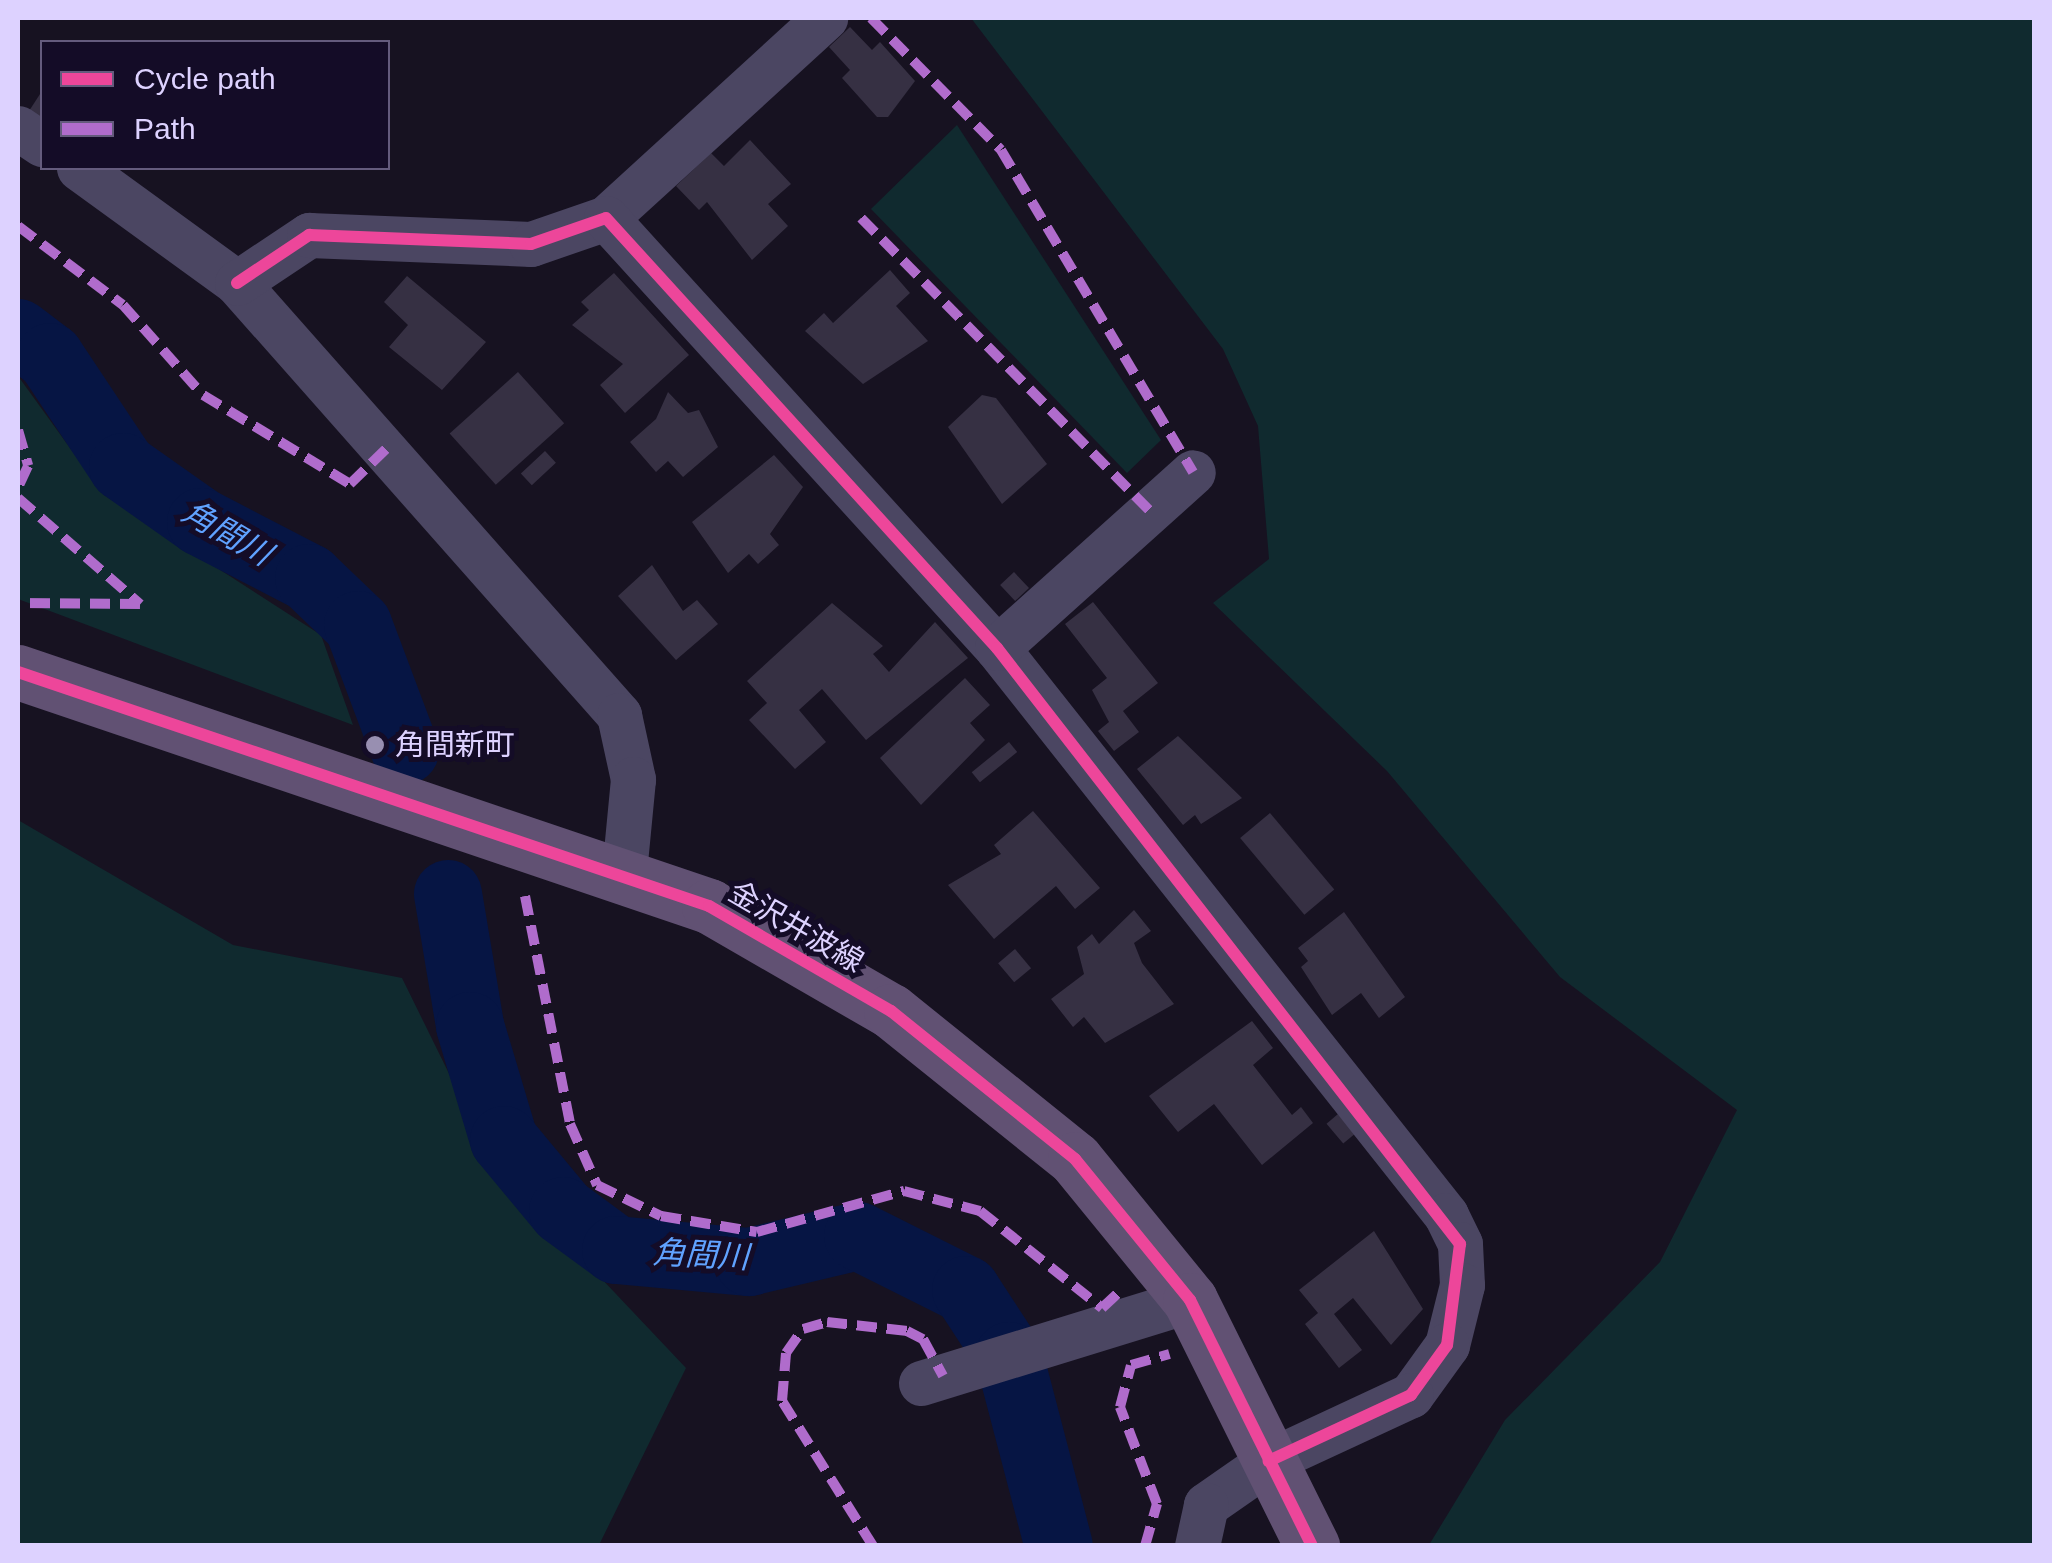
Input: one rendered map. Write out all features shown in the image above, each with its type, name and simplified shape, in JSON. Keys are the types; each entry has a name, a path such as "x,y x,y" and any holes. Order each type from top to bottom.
{"main road":[{"name":"金沢井波線","path":"18,672 624,873 709,906 944,1048 1075,1159 1190,1300 1312,1546"}],"street":[{"path":"237,284 309,235 532,244 606,218 826,18"},
{"path":"18,128 40,143"},
{"path":"82,170 237,284 618,715 633,779 624,873"},
{"path":"606,218 997,648 1460,1244 1447,1346 1411,1395 1269,1461 1206,1505 1196,1546"},
{"path":"997,648 1193,472"},
{"path":"922,1383 1190,1300"}],"green space":[{"path":"971,18 2034,18 2034,1545 1429,1545 1505,1420 1660,1262 1737,1110 1560,977 1387,771 1213,603 1269,559 1258,426 1223,349"},
{"path":"957,125 1161,440 1127,473 871,209"},
{"path":"18,376 104,495 321,635 353,725 18,599"},
{"path":"18,820 233,945 402,978 494,1165 686,1368 599,1545 18,1545"}],"building":[{"path":"850,27 872,50 880,42 915,81 888,117 877,117 842,78 850,70 829,47"},
{"path":"40,94 40,118 29,111"},
{"path":"750,140 791,184 768,204 788,226 752,260 707,202 699,210 676,186 711,153 724,166"},
{"path":"890,270 910,293 896,306 928,341 863,384 805,331 824,313 833,323"},
{"path":"614,273 689,355 625,413 600,385 623,364 572,325 589,310 581,302"},
{"path":"407,276 486,342 442,390 389,347 408,325 384,302"},
{"path":"518,372 564,423 496,485 450,434"},
{"path":"668,392 688,413 699,410 718,447 683,477 668,461 656,472 630,442 656,419"},
{"path":"982,395 996,398 1047,464 1002,504 948,427"},
{"path":"545,451 556,463 532,485 521,474"},
{"path":"774,455 803,487 770,534 779,545 758,564 749,554 728,573 692,522"},
{"path":"652,565 683,611 697,600 718,624 676,660 618,596"},
{"path":"1014,572 1029,588 1015,601 1000,585"},
{"path":"1093,602 1158,683 1123,711 1139,732 1114,751 1098,731 1109,722 1092,690 1107,678 1065,624"},
{"path":"832,603 883,646 873,654 889,672 935,622 968,658 866,740 822,689 799,710 826,742 795,769 749,720 767,703 747,681"},
{"path":"965,678 990,705 970,723 985,740 921,805 880,758"},
{"path":"1178,736 1242,798 1201,824 1195,815 1183,825 1137,769"},
{"path":"1009,742 1017,752 980,782 972,772"},
{"path":"1033,811 1100,888 1075,909 1056,886 994,939 948,885 1001,854 994,845"},
{"path":"1270,813 1334,890 1304,915 1240,838"},
{"path":"1134,910 1151,931 1134,943 1142,963 1174,1004 1105,1043 1084,1017 1073,1027 1051,999 1084,974 1077,947 1092,934 1099,944"},
{"path":"1344,912 1405,997 1379,1018 1361,993 1332,1015 1301,967 1308,961 1298,948"},
{"path":"1015,949 1031,968 1014,982 998,963"},
{"path":"1252,1021 1273,1048 1253,1065 1292,1115 1301,1107 1313,1123 1262,1165 1214,1104 1178,1132 1149,1096"},
{"path":"1338,1114 1355,1134 1343,1144 1327,1124"},
{"path":"1374,1231 1423,1309 1391,1345 1353,1298 1334,1314 1362,1350 1339,1368 1305,1324 1318,1313 1299,1290"}],"waterway":[{"name":"角間川","path":"18,333 50,357 123,467 201,522 309,578 358,625 405,750"},
{"name":"角間川","path":"448,894 470,1026 504,1140 563,1211 616,1250 749,1262 858,1236 966,1290 1009,1356 1059,1546"}],"marked path":[{"path":"871,18 1001,150 1193,472"},
{"path":"861,218 1150,511"},
{"path":"18,226 123,305 203,395 350,484 386,449"},
{"path":"18,430 28,466 18,487"},
{"path":"18,498 140,604 18,603"},
{"path":"525,896 570,1124 597,1185 661,1216 757,1232 904,1191 980,1211 1102,1308 1118,1293"},
{"path":"873,1546 782,1401 786,1353 803,1329 827,1322 907,1331 923,1339 943,1376"},
{"path":"1145,1546 1157,1504 1120,1407 1131,1365 1169,1354"}],"cycle path":[{"path":"237,283 309,235 531,244 606,218 997,648 1460,1244 1447,1345 1411,1395 1269,1461"},
{"path":"18,672 709,906 891,1011 1075,1159 1190,1300 1312,1546"}],"place":[{"name":"角間新町","path":"375,745"}]}
